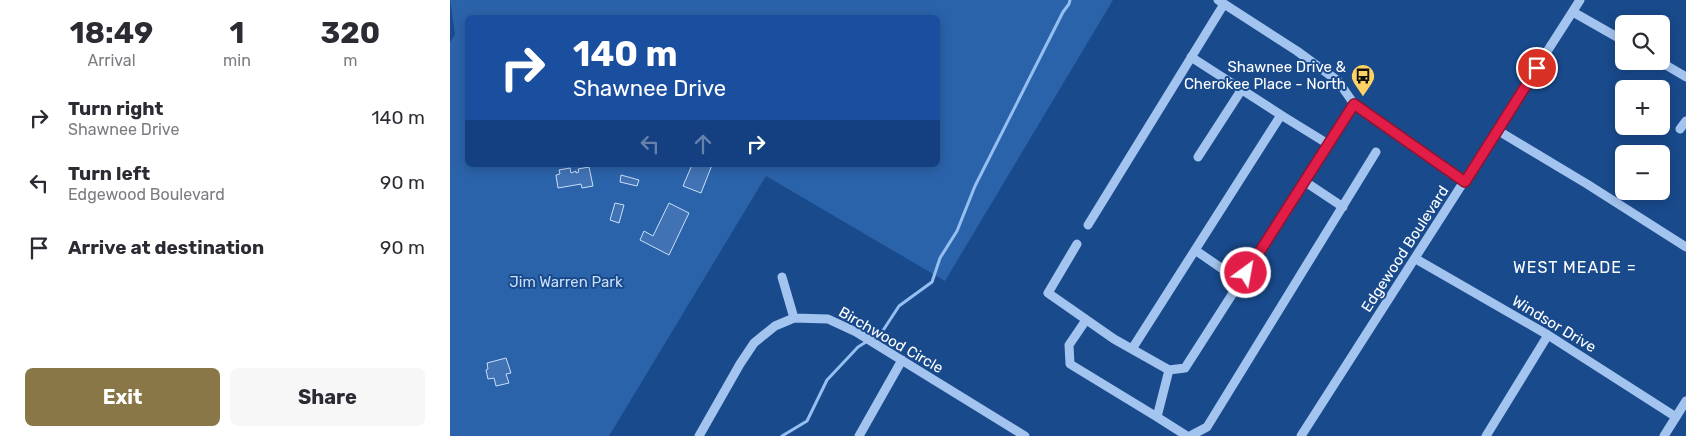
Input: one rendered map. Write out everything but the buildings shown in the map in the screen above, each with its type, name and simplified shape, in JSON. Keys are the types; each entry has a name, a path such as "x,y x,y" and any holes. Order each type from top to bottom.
{"street":[{"name":"Edgewood Boulevard","path":"1301,436 1580,0"},
{"path":"1088,225 1191,57 1221,2 1297,51 1338,81 1354,104 1465,182"},
{"path":"1573,12 1615,36"},
{"path":"1191,57 1328,144"},
{"path":"1670,68 1686,77"},
{"path":"1198,157 1242,89"},
{"path":"1077,244 1048,293 1083,318 1169,370 1185,368 1354,104"},
{"path":"1132,349 1281,115"},
{"path":"1680,129 1686,121"},
{"path":"1497,130 1686,247"},
{"path":"1083,318 1069,345 1070,364 1189,436 1207,427 1376,152"},
{"path":"1304,181 1343,206"},
{"path":"1195,250 1240,281"},
{"name":"Windsor Drive","path":"1416,259 1548,335 1676,417"},
{"path":"782,277 794,318"},
{"name":"Birchwood Circle","path":"699,436 754,343 776,326 794,318 828,319 856,332 1025,436"},
{"path":"1486,436 1548,335"},
{"path":"860,436 902,360"},
{"path":"1157,417 1169,370"},
{"path":"1664,436 1686,401"}],"green space":[{"name":"Jim Warren Park","path":"450,0 1113,0 945,281 766,176 609,436 450,436 450,43 455,34"}],"waterway":[{"path":"782,436 807,421 827,380 858,347 882,332 899,306 932,282 940,258 957,231 975,186 1070,0"}],"place":[{"name":"Shawnee Drive & Cherokee Place - North","path":"1363,97"}],"district":[{"name":"WEST MEADE =","path":"1575,267"}],"route":[{"path":"1246,273 1354,104 1465,182 1537,68"}]}
